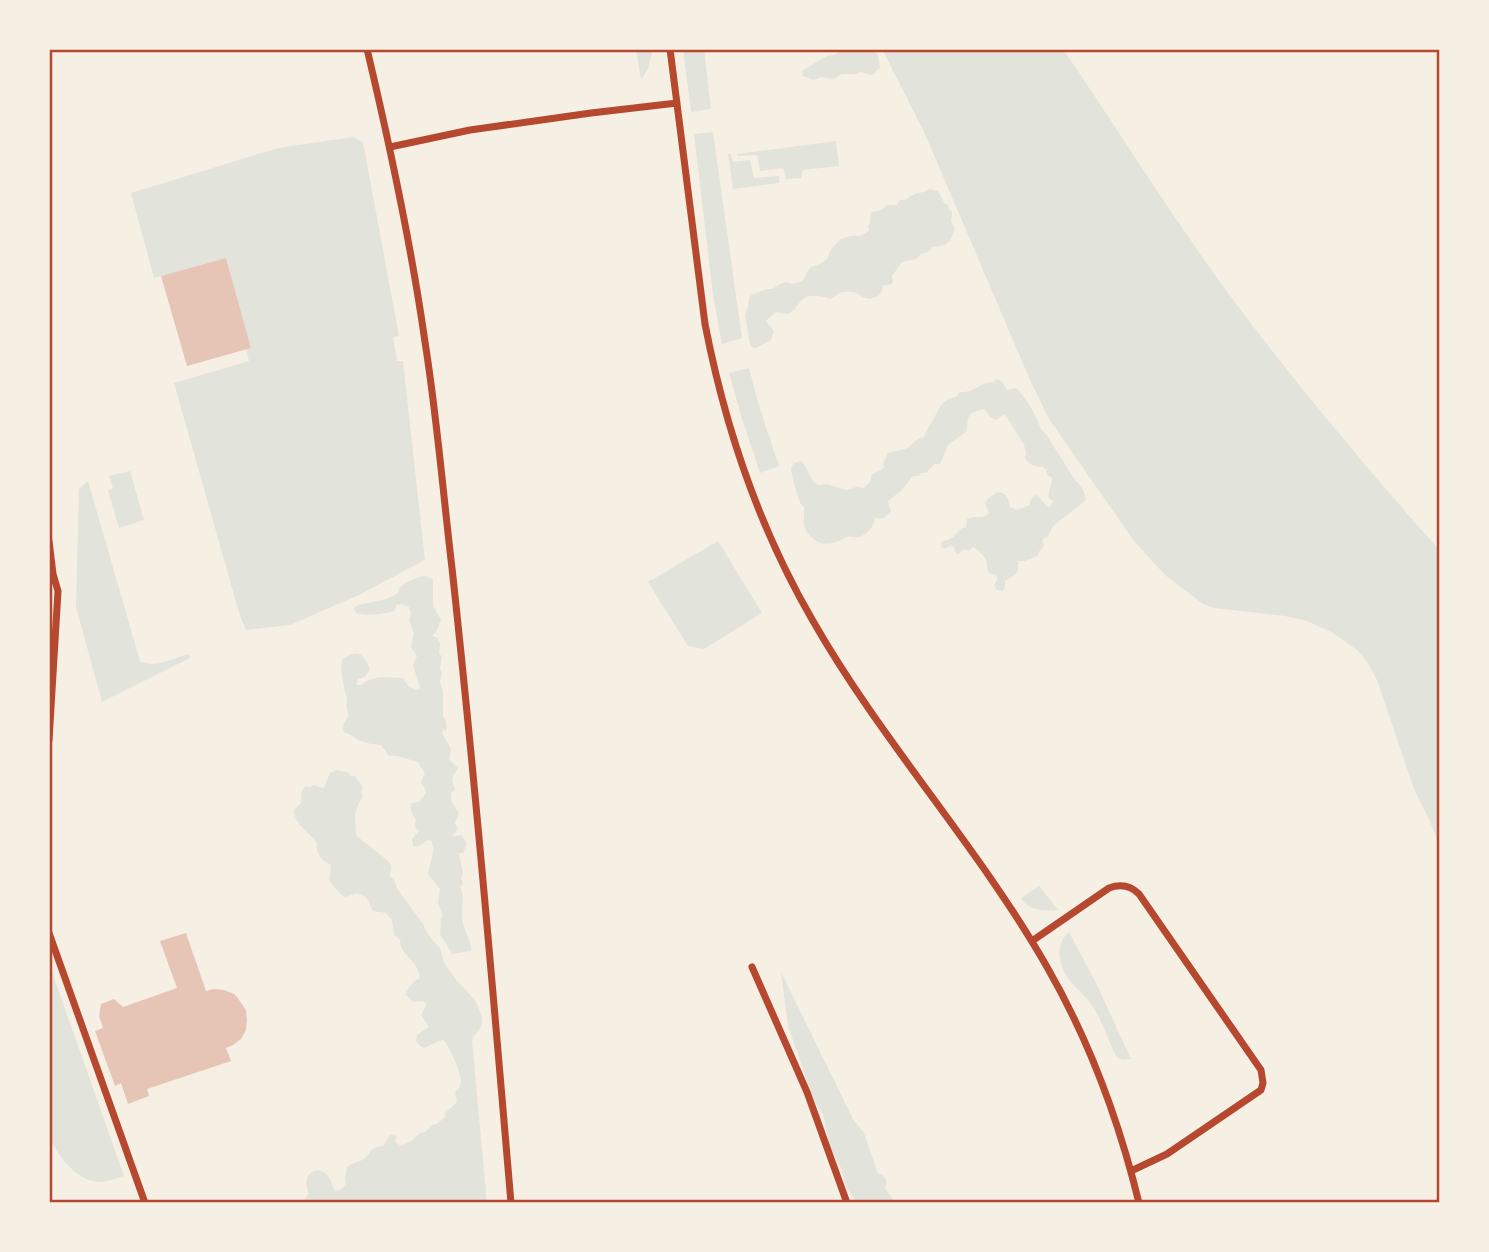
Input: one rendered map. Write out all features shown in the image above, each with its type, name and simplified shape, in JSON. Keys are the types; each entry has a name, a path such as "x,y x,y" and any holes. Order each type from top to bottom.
{"street":[{"path":"367,49 390,147 425,342 441,469 467,708 511,1203"},
{"path":"670,49 705,324 713,367 724,407 767,528 811,619 839,666 960,834 1032,941 1062,994 1111,1108 1139,1203"},
{"path":"390,147 470,130 677,103"},
{"path":"49,541 58,591 49,740"},
{"path":"1032,941 1109,888 1130,887 1139,894 1261,1070 1261,1090 1167,1154 1131,1171"},
{"path":"49,933 145,1203"},
{"path":"752,967 807,1092 847,1203"}],"shaded area":[{"path":"636,49 653,49 648,69 641,80"},
{"path":"683,49 704,49 711,109 691,112"},
{"path":"836,49 874,49 880,67 871,75 861,72 842,74 834,79 821,77 814,80 803,76 802,71 827,56 835,55"},
{"path":"882,49 1063,49 1237,305 1336,430 1440,551 1440,847 1414,789 1377,680 1357,650 1333,633 1307,621 1214,608 1203,604 1165,575 1134,541 1049,419 925,134"},
{"path":"713,132 742,338 722,344 713,295 694,134"},
{"path":"353,137 363,142 399,336 393,337 397,361 403,361 425,560 359,595 290,625 246,630 174,383 249,361 246,349 251,348 226,258 154,278 131,193 278,148"},
{"path":"836,141 839,166 803,170 801,178 786,179 783,168 760,171 757,155 737,156 737,154"},
{"path":"728,154 731,154 733,162 750,160 754,178 779,176 779,183 733,189"},
{"path":"930,189 938,191 952,212 951,221 955,229 945,245 933,247 916,259 902,262 892,276 892,284 883,286 877,297 869,299 854,292 842,292 830,299 811,296 804,298 790,313 776,312 766,321 774,331 771,340 756,348 752,347 745,315 751,295 782,283 802,281 811,267 827,259 831,249 841,239 869,231 871,212 882,210 887,205 897,205 900,200"},
{"path":"749,368 779,466 760,473 729,373"},
{"path":"996,379 1001,380 1007,390 1017,388 1082,489 1086,500 1053,526 1048,536 1042,540 1044,546 1037,556 1018,561 1017,571 1005,581 1002,591 997,590 994,585 998,578 989,573 986,560 976,549 964,549 956,554 954,547 945,549 941,544 962,528 966,528 967,519 987,515 989,513 985,503 995,494 1004,494 1010,507 1017,510 1030,505 1035,495 1048,507 1053,501 1049,499 1052,478 1043,467 1027,461 1024,445 1005,414 996,420 984,409 971,414 967,431 948,445 940,464 935,464 926,473 913,476 901,491 889,500 891,511 884,518 875,518 865,534 827,544 818,542 811,536 805,528 804,507 792,475 791,468 794,463 801,461 818,485 827,484 846,490 864,488 870,482 872,474 884,467 888,453 905,449 924,437 945,401 956,397 960,392 994,382"},
{"path":"130,471 144,520 119,528 108,490 113,488 109,476"},
{"path":"88,481 140,661 152,664 189,654 190,658 102,702 76,607 79,489"},
{"path":"718,541 762,613 704,649 688,646 648,582"},
{"path":"425,576 433,579 433,606 441,620 432,636 438,638 439,653 442,657 440,682 447,730 442,733 451,749 449,759 458,768 452,781 455,790 451,793 451,800 459,814 455,823 458,829 453,835 461,835 467,843 463,853 459,853 463,873 460,887 463,896 463,923 471,951 452,954 440,935 443,916 438,903 440,889 428,874 434,848 428,840 419,846 413,846 412,839 419,831 415,826 411,803 419,802 426,793 421,783 425,774 418,762 389,756 381,745 362,741 345,733 343,729 349,715 341,666 342,660 347,656 356,653 363,656 370,670 365,677 358,679 356,685 386,677 403,678 409,687 418,690 420,688 413,665 417,656 411,647 414,633 409,620 409,607 396,605 395,611 381,614 356,613 354,608 395,595 405,584"},
{"path":"336,770 355,776 363,787 363,797 356,811 356,835 391,865 390,876 397,888 441,950 444,963 476,1002 482,1016 482,1026 472,1041 487,1203 305,1203 309,1193 306,1181 310,1173 318,1170 322,1172 328,1177 335,1191 341,1189 346,1184 347,1167 364,1159 373,1149 383,1146 389,1136 397,1136 395,1142 401,1146 445,1117 446,1112 457,1102 455,1092 461,1082 452,1054 444,1040 424,1048 416,1041 417,1035 429,1027 421,1015 427,1003 413,1002 405,994 413,982 420,978 416,966 394,935 392,920 386,913 373,911 366,897 357,893 345,897 338,891 329,879 330,864 319,856 317,843 296,820 294,810 301,803 302,790 306,786 314,785 324,788 330,773"},
{"path":"1039,886 1058,910 1037,909 1024,902 1021,898"},
{"path":"1069,932 1131,1059 1123,1060 1116,1056 1093,1006 1070,981 1063,969 1060,949"},
{"path":"49,969 124,1176 102,1182 86,1179 67,1164 53,1144 49,1148"},
{"path":"781,972 853,1119 864,1133 878,1174 885,1177 885,1189 894,1203 857,1203 846,1187 842,1170 830,1147 823,1114 815,1103 788,1026"}],"building":[{"path":"226,258 251,348 187,366 161,276"},
{"path":"186,933 206,991 224,990 234,994 246,1010 246,1030 241,1039 226,1048 231,1061 147,1089 149,1096 128,1104 121,1083 115,1086 95,1031 103,1028 99,1016 101,1004 114,999 123,1007 177,988 160,941"}]}
